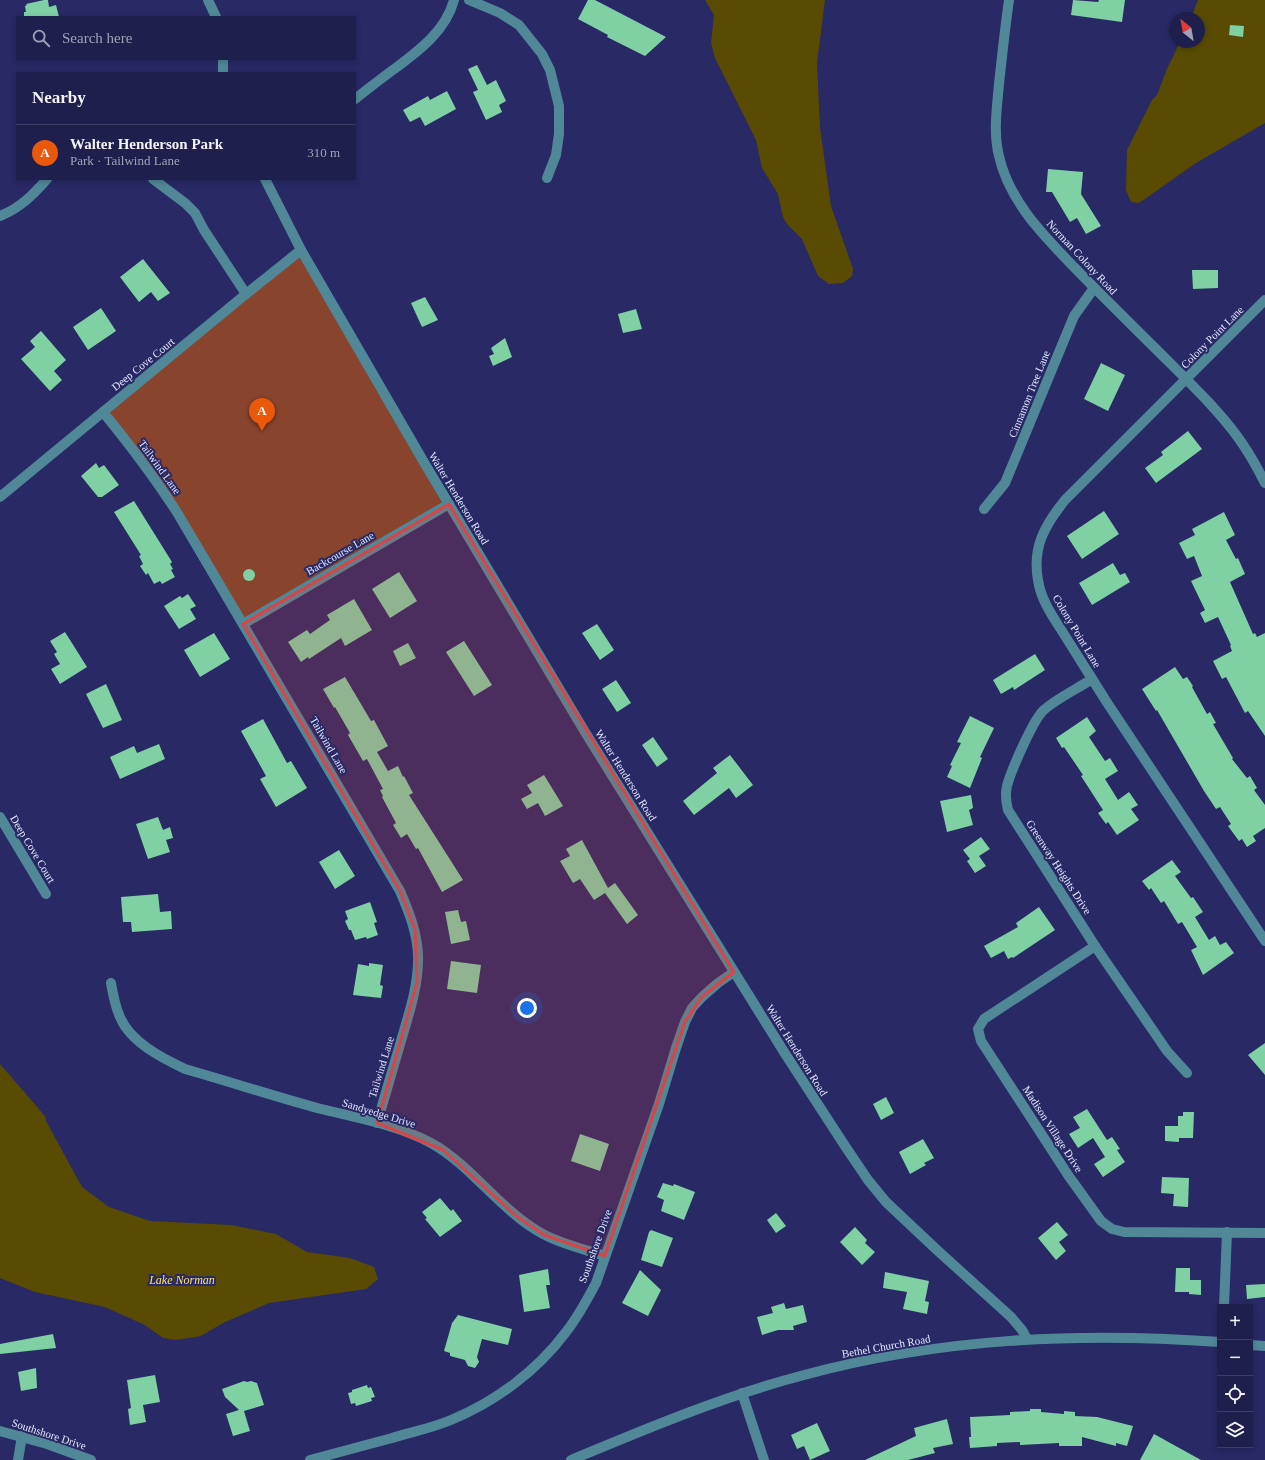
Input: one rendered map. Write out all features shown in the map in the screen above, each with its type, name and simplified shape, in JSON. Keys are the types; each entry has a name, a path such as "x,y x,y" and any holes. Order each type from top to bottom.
{"street":[{"path":"208,0 216,16"},
{"path":"356,98 420,49 438,31 446,20 454,0"},
{"path":"469,0 500,13 519,25 542,54 550,70 558,106 559,134 556,155 547,178"},
{"name":"Norman Colony Road","path":"1010,0 1004,37 997,109 996,140 1002,170 1013,193 1028,216 1050,242 1221,415 1238,437 1265,483"},
{"path":"223,60 223,72"},
{"path":"0,216 18,207 33,195 46,180"},
{"path":"153,180 185,203 195,213 204,230 246,294"},
{"name":"Walter Henderson Road","path":"266,180 301,250 449,504 585,732 784,1052 868,1180 886,1202 1011,1316 1027,1339"},
{"name":"Deep Cove Court","path":"0,497 301,250"},
{"name":"Cinnamon Tree Lane","path":"984,509 1005,483 1074,316 1094,288"},
{"name":"Colony Point Lane","path":"1265,300 1065,500 1052,516 1043,532 1037,548 1036,565 1040,591 1049,610 1092,679 1265,941"},
{"name":"Tailwind Lane","path":"103,412 160,485 289,700 400,891 409,910 415,930 418,955 417,982 412,1005 377,1123"},
{"name":"Backcourse Lane","path":"243,624 449,504"},
{"name":"Greenway Heights Drive","path":"1092,679 1044,709 1038,718 1023,746 1006,787 1006,801 1008,810 1095,946 1167,1051 1187,1073"},
{"name":"Deep Cove Court","path":"0,817 46,894"},
{"name":"Madison Village Drive","path":"1095,946 984,1019 978,1029 981,1041 1068,1175 1101,1221 1112,1229 1124,1232 1265,1233"},
{"name":"Southshore Drive","path":"310,1460 339,1456 451,1420 473,1410 498,1395 524,1376 566,1333 582,1310 596,1283 659,1104 685,1022 692,1008 702,997 734,972"},
{"name":"Sandyedge Drive","path":"111,984 120,1018 129,1031 152,1052 168,1061 200,1073 377,1123 412,1135 442,1150 458,1161 516,1216 530,1227 544,1235 562,1242 606,1256"},
{"path":"1224,1304 1227,1232"},
{"name":"Bethel Church Road","path":"571,1460 671,1418 742,1393 804,1375 853,1363 971,1344 1027,1339 1108,1337 1168,1338 1217,1342"},
{"path":"1253,1345 1265,1346"},
{"path":"742,1393 764,1460"},
{"name":"Southshore Drive","path":"0,1431 47,1444 90,1460"},
{"path":"18,1460 22,1436"}],"highlighted area":[{"path":"449,504 734,972 702,997 685,1022 605,1256 544,1235 516,1216 443,1150 377,1123 417,982 415,930 400,891 243,624"}],"shaded area":[{"path":"301,251 448,503 243,623 179,514 104,412"}],"water":[{"path":"705,0 825,0 817,63 820,128 831,206 853,269 852,276 843,283 829,284 818,276 802,239 787,224 783,217 778,194 762,168 756,140 715,58 711,43 714,15"},
{"path":"1198,0 1265,0 1265,123 1196,163 1139,203 1131,202 1126,190 1127,150 1152,100 1157,95 1177,48 1205,48 1205,12 1193,12"},
{"name":"Lake Norman","path":"0,1064 45,1116 46,1121 82,1187 109,1207 150,1221 231,1225 276,1234 307,1252 350,1258 374,1267 378,1279 366,1289 269,1303 223,1323 201,1336 176,1340 163,1338 145,1325 105,1307 35,1292 0,1278"}],"building":[{"path":"48,0 49,7 56,5 59,16 24,16 24,12 26,12 26,4"},
{"path":"588,0 595,0 666,37 645,56 607,37 608,35 578,19"},
{"path":"1073,0 1098,2 1099,0 1125,0 1122,22 1071,15"},
{"path":"1230,25 1244,26 1243,37 1229,35"},
{"path":"477,65 487,85 496,80 506,101 499,105 502,112 486,120 473,92 478,90 468,69"},
{"path":"447,91 456,109 425,126 420,117 410,122 403,110 428,96 430,100"},
{"path":"1048,169 1083,172 1081,194 1101,226 1086,234 1077,218 1070,222 1052,192 1046,192"},
{"path":"143,259 170,293 158,301 151,292 139,302 120,277"},
{"path":"1192,270 1218,270 1218,288 1193,289"},
{"path":"425,297 438,320 422,327 411,303"},
{"path":"101,308 116,331 88,350 73,327"},
{"path":"636,309 642,329 623,333 618,314"},
{"path":"41,331 66,360 54,371 62,380 50,391 21,359 35,347 30,341"},
{"path":"505,338 512,357 493,366 489,356 494,354 491,348"},
{"path":"1101,363 1125,375 1108,411 1084,399"},
{"path":"1188,431 1202,449 1156,483 1145,468 1163,455 1161,452"},
{"path":"96,463 99,468 104,465 119,485 102,497 98,497 81,476"},
{"path":"134,501 172,562 170,564 173,569 171,570 175,577 162,584 160,581 154,584 148,573 146,575 140,566 143,564 139,556 141,555 114,512"},
{"path":"1104,511 1119,534 1082,559 1067,536"},
{"path":"1224,512 1235,535 1226,540 1236,559 1238,558 1245,574 1230,582 1253,634 1255,633 1257,637 1265,633 1265,736 1248,711 1245,713 1226,677 1222,679 1213,661 1232,651 1231,645 1218,617 1205,623 1200,613 1205,610 1191,581 1202,576 1194,556 1187,559 1179,543 1195,535 1192,529"},
{"path":"1113,563 1120,575 1125,573 1130,582 1092,605 1079,583"},
{"path":"247,569 251,569 255,575 251,581 247,581 243,577 243,573"},
{"path":"399,572 417,601 390,618 372,589"},
{"path":"188,594 196,606 190,609 196,619 179,629 164,606 180,596 182,598"},
{"path":"354,599 372,630 345,646 341,638 309,659 308,657 301,662 288,642 307,630 310,634 330,620 327,615"},
{"path":"597,624 614,650 600,660 582,633"},
{"path":"65,632 87,667 60,684 51,669 60,664 54,654 57,652 50,641"},
{"path":"214,633 230,659 200,677 184,650"},
{"path":"464,641 492,685 474,696 446,652"},
{"path":"408,643 416,658 400,666 393,651"},
{"path":"1035,654 1045,670 1014,690 1013,687 1001,694 993,680"},
{"path":"1175,667 1183,679 1187,677 1207,714 1210,712 1216,723 1213,724 1233,758 1232,759 1247,778 1250,776 1257,788 1254,790 1265,805 1265,828 1253,836 1256,841 1247,847 1242,839 1239,841 1228,826 1231,824 1220,807 1216,809 1204,791 1157,710 1156,711 1142,689"},
{"path":"345,677 371,721 374,720 388,746 377,752 388,771 398,766 413,793 409,795 463,880 442,892 418,848 416,849 407,834 401,838 393,825 396,823 382,797 383,796 380,790 383,789 367,759 363,761 348,735 350,733 323,689"},
{"path":"616,680 631,703 617,712 602,689"},
{"path":"106,684 122,720 103,728 86,694"},
{"path":"970,716 994,728 980,757 982,758 970,788 947,777 952,766 950,765 961,743 957,742"},
{"path":"1087,717 1096,731 1089,737 1105,761 1110,758 1118,771 1105,779 1118,800 1129,792 1138,805 1131,809 1139,820 1117,835 1108,822 1106,824 1098,813 1103,810 1081,776 1083,775 1056,738"},
{"path":"263,719 287,763 291,761 307,788 276,807 260,779 266,776 241,731"},
{"path":"653,737 668,759 657,767 642,745"},
{"path":"159,744 165,759 120,779 110,757 134,746 137,753"},
{"path":"730,755 753,785 736,798 729,788 694,815 683,801 717,773 713,768"},
{"path":"544,775 563,806 545,816 538,803 527,809 521,799 532,793 527,785"},
{"path":"971,795 973,808 969,810 973,825 947,832 940,801"},
{"path":"158,817 163,830 170,827 173,838 166,840 170,852 148,859 136,824"},
{"path":"981,837 990,849 979,856 986,866 975,873 967,861 970,859 963,850"},
{"path":"582,840 608,888 615,883 638,915 627,924 605,893 594,900 580,879 573,883 560,861 570,856 566,849"},
{"path":"339,850 355,876 335,889 319,862"},
{"path":"1172,860 1181,872 1175,876 1191,898 1193,897 1203,912 1195,917 1209,940 1215,936 1220,945 1226,942 1234,953 1203,975 1191,950 1197,947 1182,922 1178,924 1164,901 1161,903 1151,888 1149,890 1142,881"},
{"path":"158,894 160,912 171,911 172,929 132,932 131,922 123,922 121,897"},
{"path":"370,902 377,922 374,923 378,935 367,939 366,937 355,940 345,921 348,919 345,911"},
{"path":"1039,907 1055,930 1013,958 1008,959 1004,951 991,958 984,946 1018,927 1016,923"},
{"path":"458,910 461,922 466,921 470,940 451,944 445,912"},
{"path":"451,961 481,965 477,993 447,989"},
{"path":"369,963 383,965 380,985 383,986 381,998 353,995 358,964 369,966"},
{"path":"1265,1043 1265,1075 1248,1055"},
{"path":"886,1097 894,1113 881,1120 873,1104"},
{"path":"1087,1109 1107,1140 1112,1137 1120,1149 1117,1150 1125,1162 1103,1177 1094,1164 1105,1157 1093,1138 1078,1148 1069,1134 1080,1128 1073,1117"},
{"path":"1183,1112 1194,1112 1193,1138 1179,1138 1179,1142 1165,1141 1165,1126 1178,1126 1178,1116 1183,1116"},
{"path":"580,1134 609,1144 600,1171 571,1161"},
{"path":"923,1139 934,1158 924,1163 926,1165 910,1174 899,1152"},
{"path":"1162,1177 1189,1178 1188,1207 1173,1206 1174,1194 1161,1193"},
{"path":"663,1183 673,1186 674,1184 695,1192 684,1220 661,1211 664,1200 657,1197"},
{"path":"440,1198 451,1211 453,1209 462,1221 440,1237 425,1219 427,1218 422,1212"},
{"path":"776,1213 786,1226 776,1233 767,1220"},
{"path":"1057,1222 1068,1235 1059,1242 1066,1251 1056,1260 1038,1238"},
{"path":"855,1227 867,1240 865,1243 875,1252 862,1265 840,1242"},
{"path":"651,1230 673,1238 662,1267 641,1260 649,1232"},
{"path":"1176,1268 1190,1268 1190,1280 1201,1280 1201,1295 1189,1294 1189,1292 1175,1292"},
{"path":"548,1269 550,1285 546,1285 550,1308 524,1312 519,1275"},
{"path":"640,1270 661,1290 648,1316 622,1303"},
{"path":"885,1272 929,1281 925,1301 929,1302 927,1314 903,1309 907,1292 883,1288"},
{"path":"1265,1284 1265,1297 1247,1299 1246,1285"},
{"path":"784,1303 786,1309 803,1305 807,1322 793,1326 794,1330 778,1330 762,1335 757,1317 773,1313 771,1307"},
{"path":"458,1315 512,1329 508,1345 482,1339 477,1357 479,1362 475,1368 468,1366 465,1360 450,1356 450,1353 444,1351 452,1323"},
{"path":"53,1334 56,1348 0,1354 0,1344"},
{"path":"36,1368 37,1388 21,1391 18,1372"},
{"path":"155,1375 160,1402 143,1405 146,1422 130,1425 128,1409 131,1408 127,1380"},
{"path":"244,1381 257,1383 264,1405 244,1411 250,1431 233,1436 226,1414 239,1410 225,1397 222,1389"},
{"path":"367,1385 368,1388 371,1387 375,1397 371,1398 372,1401 356,1406 355,1403 351,1404 348,1393 352,1392 352,1390"},
{"path":"1030,1409 1041,1409 1041,1412 1064,1414 1064,1411 1075,1412 1075,1416 1097,1417 1133,1426 1127,1446 1116,1443 1116,1446 1082,1437 1082,1446 1059,1446 1059,1443 1020,1445 1020,1442 997,1443 997,1446 970,1448 970,1417 1010,1415 1010,1412 1030,1411"},
{"path":"947,1419 953,1444 933,1448 935,1453 908,1460 865,1460 916,1436 914,1428"},
{"path":"817,1423 830,1451 810,1460 804,1446 797,1449 791,1435"},
{"path":"1154,1434 1201,1460 1140,1460"}],"place":[{"name":"Walter Henderson Park","path":"262,431"}]}
